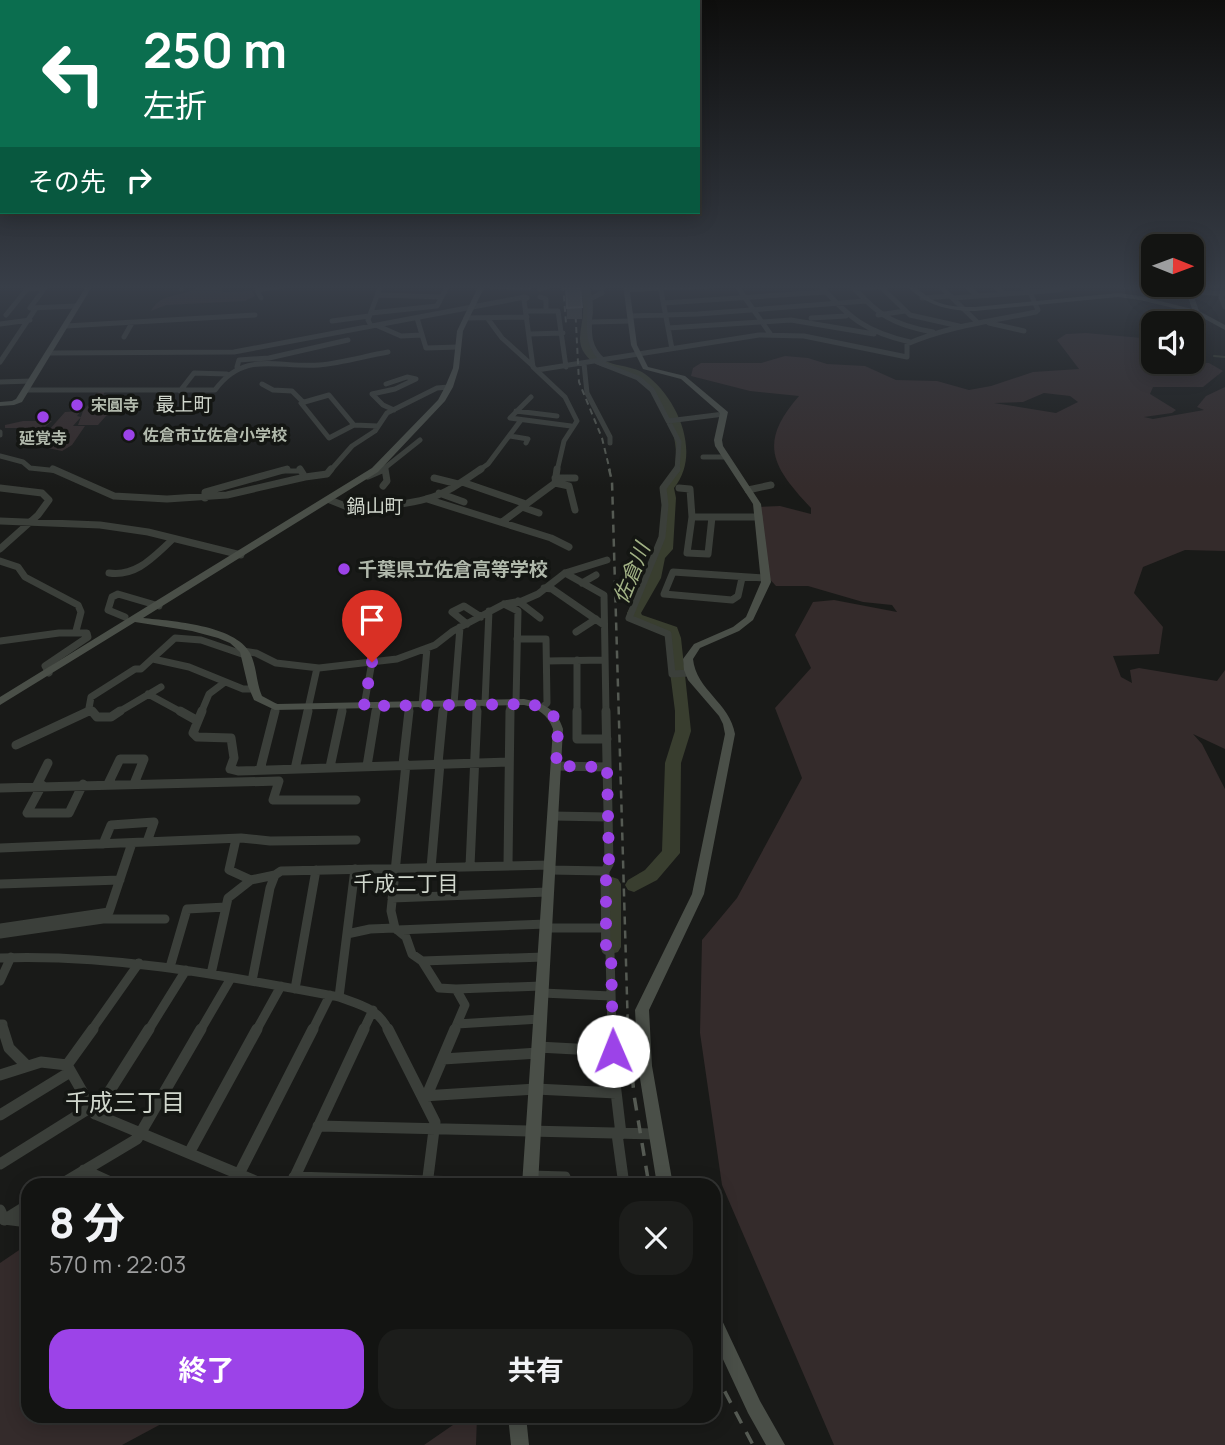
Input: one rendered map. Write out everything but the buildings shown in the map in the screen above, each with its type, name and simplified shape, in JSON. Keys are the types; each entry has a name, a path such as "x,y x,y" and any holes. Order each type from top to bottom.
{"street":[{"path":"1,406 14,403 26,390 49,352"},
{"path":"118,352 216,352"},
{"path":"26,390 215,390 237,366 239,360 269,358 293,352"},
{"path":"237,366 267,363 319,365 386,352"},
{"path":"368,476 441,401 456,368 457,352"},
{"path":"518,352 565,397 576,419 557,465 555,480"},
{"path":"533,352 535,368"},
{"path":"564,352 566,367"},
{"path":"593,352 600,361 638,378 652,390 672,421 679,446 677,471 663,488 666,498 662,547 629,613 634,622 658,628 668,634 672,674 689,673"},
{"path":"535,368 566,367 652,352"},
{"path":"885,352 907,357 907,352"},
{"path":"637,355 645,368 683,377 721,407 724,414 718,440 757,504 765,578 764,590 750,618 736,629 697,646 688,659 689,673 727,722 730,734 698,894 642,1010 645,1066 664,1178"},
{"path":"584,364 582,376 586,391 610,436 610,443"},
{"path":"180,391 194,373 228,374"},
{"path":"386,384 411,377 416,379 372,394 383,405 394,410"},
{"path":"402,379 407,384"},
{"path":"0,382 31,381"},
{"path":"262,384 273,390 292,391 329,438 354,425 378,426"},
{"path":"0,456 30,468 44,467 78,478 89,487 117,497 180,501 205,498 327,474 352,446 371,435 383,416 437,388 449,387"},
{"path":"303,402 330,396 354,425"},
{"path":"531,397 510,418 571,426"},
{"path":"516,411 556,416"},
{"path":"672,421 724,414"},
{"path":"330,500 360,512 378,506 427,499 460,483 492,460 521,420"},
{"path":"509,436 528,439 526,443"},
{"path":"0,702 131,618 159,606 385,468 401,458 420,440"},
{"path":"703,457 727,457"},
{"path":"383,486 387,481 385,468"},
{"path":"205,498 205,492 267,473 300,469 305,477"},
{"path":"435,478 460,483 524,505 539,513"},
{"path":"502,522 555,480 575,478"},
{"path":"555,480 569,486 575,510"},
{"path":"748,490 771,485"},
{"path":"0,488 42,493 49,499 31,522 0,549"},
{"path":"679,488 690,489 692,517 687,553 708,554 712,517"},
{"path":"439,493 464,502"},
{"path":"427,499 551,538 569,547"},
{"path":"692,517 759,517"},
{"path":"0,521 100,525 241,555"},
{"path":"108,573 121,576 134,573 173,539"},
{"path":"161,687 111,717 97,717 90,711 91,697 141,669 175,638 201,640 244,653 256,653 276,663 317,667 397,659 427,648 504,604 538,594 565,573 607,560"},
{"path":"0,561 18,567 25,577 78,605 81,612 76,631"},
{"path":"742,578 738,596 732,600 664,594 673,572 765,578"},
{"path":"565,573 604,595 609,864 606,871 606,950 611,952 613,1051 623,1178"},
{"path":"582,583 596,575"},
{"path":"544,588 552,589 604,625"},
{"path":"159,606 118,594 112,597 108,610 131,618 206,631 238,644 244,653 253,690 265,703 276,707 513,702 543,707 555,717 558,729 530,1178"},
{"path":"518,601 540,618"},
{"path":"504,604 518,611 509,762 508,865"},
{"path":"431,868 439,763 463,626 452,612 464,606 481,617"},
{"path":"470,866 475,762 489,611"},
{"path":"576,632 596,620"},
{"path":"0,641 76,631 87,633 88,637 45,666 49,673"},
{"path":"517,639 546,639 547,703 543,707"},
{"path":"427,648 404,764 391,911 396,929 406,937 412,954 422,961 439,988 542,990 611,996"},
{"path":"153,659 189,667 243,689 253,690"},
{"path":"577,660 577,739 607,739"},
{"path":"547,661 605,660"},
{"path":"367,766 372,662"},
{"path":"295,769 317,667"},
{"path":"225,682 209,694 196,720 194,733 197,737 231,738 234,758 230,769 509,762"},
{"path":"148,694 196,720"},
{"path":"260,770 276,707"},
{"path":"330,767 343,707"},
{"path":"16,745 90,711"},
{"path":"108,784 120,759 144,759 134,784"},
{"path":"48,763 27,813 69,813 83,785"},
{"path":"556,766 607,767"},
{"path":"0,788 279,781 273,800 356,800"},
{"path":"553,816 608,817"},
{"path":"103,844 111,825 154,822 147,842"},
{"path":"236,839 229,870 251,880"},
{"path":"0,848 236,839 356,840"},
{"path":"0,928 109,912 132,843"},
{"path":"211,974 228,898 251,880 275,875 281,871 508,865 606,871"},
{"path":"239,1174 335,996 347,934 355,869"},
{"path":"295,989 316,870"},
{"path":"252,981 275,875"},
{"path":"0,884 120,880"},
{"path":"392,898 548,892"},
{"path":"170,967 187,909 226,907"},
{"path":"0,934 103,919 165,919"},
{"path":"347,934 370,929 546,926 606,928"},
{"path":"0,981 6,958 76,956 170,967 281,986 335,996 373,1010 383,1018 425,1096 435,1122 428,1178"},
{"path":"422,961 544,957"},
{"path":"0,1115 68,1068 139,963"},
{"path":"0,1164 93,1111 186,970"},
{"path":"71,1178 137,1139 231,978"},
{"path":"189,1153 281,986"},
{"path":"425,1096 465,1005 456,989"},
{"path":"293,1178 373,1010"},
{"path":"457,1024 540,1019"},
{"path":"0,1024 3,1024 2,1035 12,1053 26,1065"},
{"path":"443,1059 538,1050 613,1051"},
{"path":"0,1075 26,1065 56,1061 68,1068 93,1111 248,1178"},
{"path":"425,1096 536,1090 616,1093"},
{"path":"318,1126 656,1134"},
{"path":"84,1170 102,1178"},
{"path":"2,1217 21,1208"},
{"path":"2,1217 21,1221"},
{"path":"721,1337 754,1407 776,1445"},
{"path":"518,1423 520,1445"}],"shaded area":[{"path":"1066,352 1141,352 1141,374 1204,374 1204,363 1223,371 1203,387 1153,387 1150,394 1176,410 1144,417 1153,419 1204,410 1197,407 1206,396 1225,387 1225,551 1185,550 1143,567 1134,593 1163,627 1159,654 1113,656 1121,677 1132,683 1130,670 1139,668 1217,681 1225,670 1225,749 1193,734 1202,744 1225,789 1225,1445 834,1445 722,1185 700,1033 702,940 737,898 802,778 775,708 811,668 795,635 813,602 834,600 897,612 892,605 863,602 808,586 776,586 764,573 757,507 780,506 811,514 811,508 787,480 775,455 774,442 778,428 799,396 750,391 691,376 693,368 701,363 761,363 785,356 808,358 827,364 865,366 896,380 937,381 969,390 991,386 1033,372 1079,369","holes":["1044,393 1070,396 1078,402 1056,413 994,403 1023,402"]},
{"path":"99,391 105,392 98,402 108,403 107,409 115,409 98,425 78,425 83,411"},
{"path":"81,411 77,416 81,417 73,426 85,426 72,445 62,451 43,447 44,442 35,437 49,430 65,412"},
{"path":"23,421 52,421 33,437 25,436 19,428 5,428 5,425"},
{"path":"21,1249 21,1423 163,1423 122,1445 0,1445 0,1263"},
{"path":"456,1423 477,1423 476,1445 424,1445"}],"waterway":[{"name":"佐倉川","path":"589,352 607,365 636,373 652,387 671,414 681,447 682,463 677,477 668,488 670,498 666,549 659,557 654,578 634,613 635,618 672,630 674,638 683,731 673,763 671,853 651,875 634,885"},
{"path":"1214,356 1225,357"},
{"name":"佐倉川","path":"611,947 612,884"}],"railway":[{"path":"577,352 579,382 602,438 610,471"},
{"path":"609,469 612,481 628,1031"},
{"path":"628,1029 634,1095 648,1178"},
{"path":"721,1384 753,1445"}],"place":[{"name":"宋圓寺","path":"77,405"},
{"name":"延覚寺","path":"43,417"},
{"name":"佐倉市立佐倉小学校","path":"129,435"},
{"name":"千葉県立佐倉高等学校","path":"344,569"}],"district":[{"name":"最上町","path":"184,404"},
{"name":"鍋山町","path":"375,506"},
{"name":"千成二丁目","path":"406,883"},
{"name":"千成三丁目","path":"125,1101"}],"route":[{"path":"372,662 364,706 524,702 533,704 543,707 555,717 558,729 556,766 607,767 609,864 606,871 606,950 611,952 613,1051"}]}
